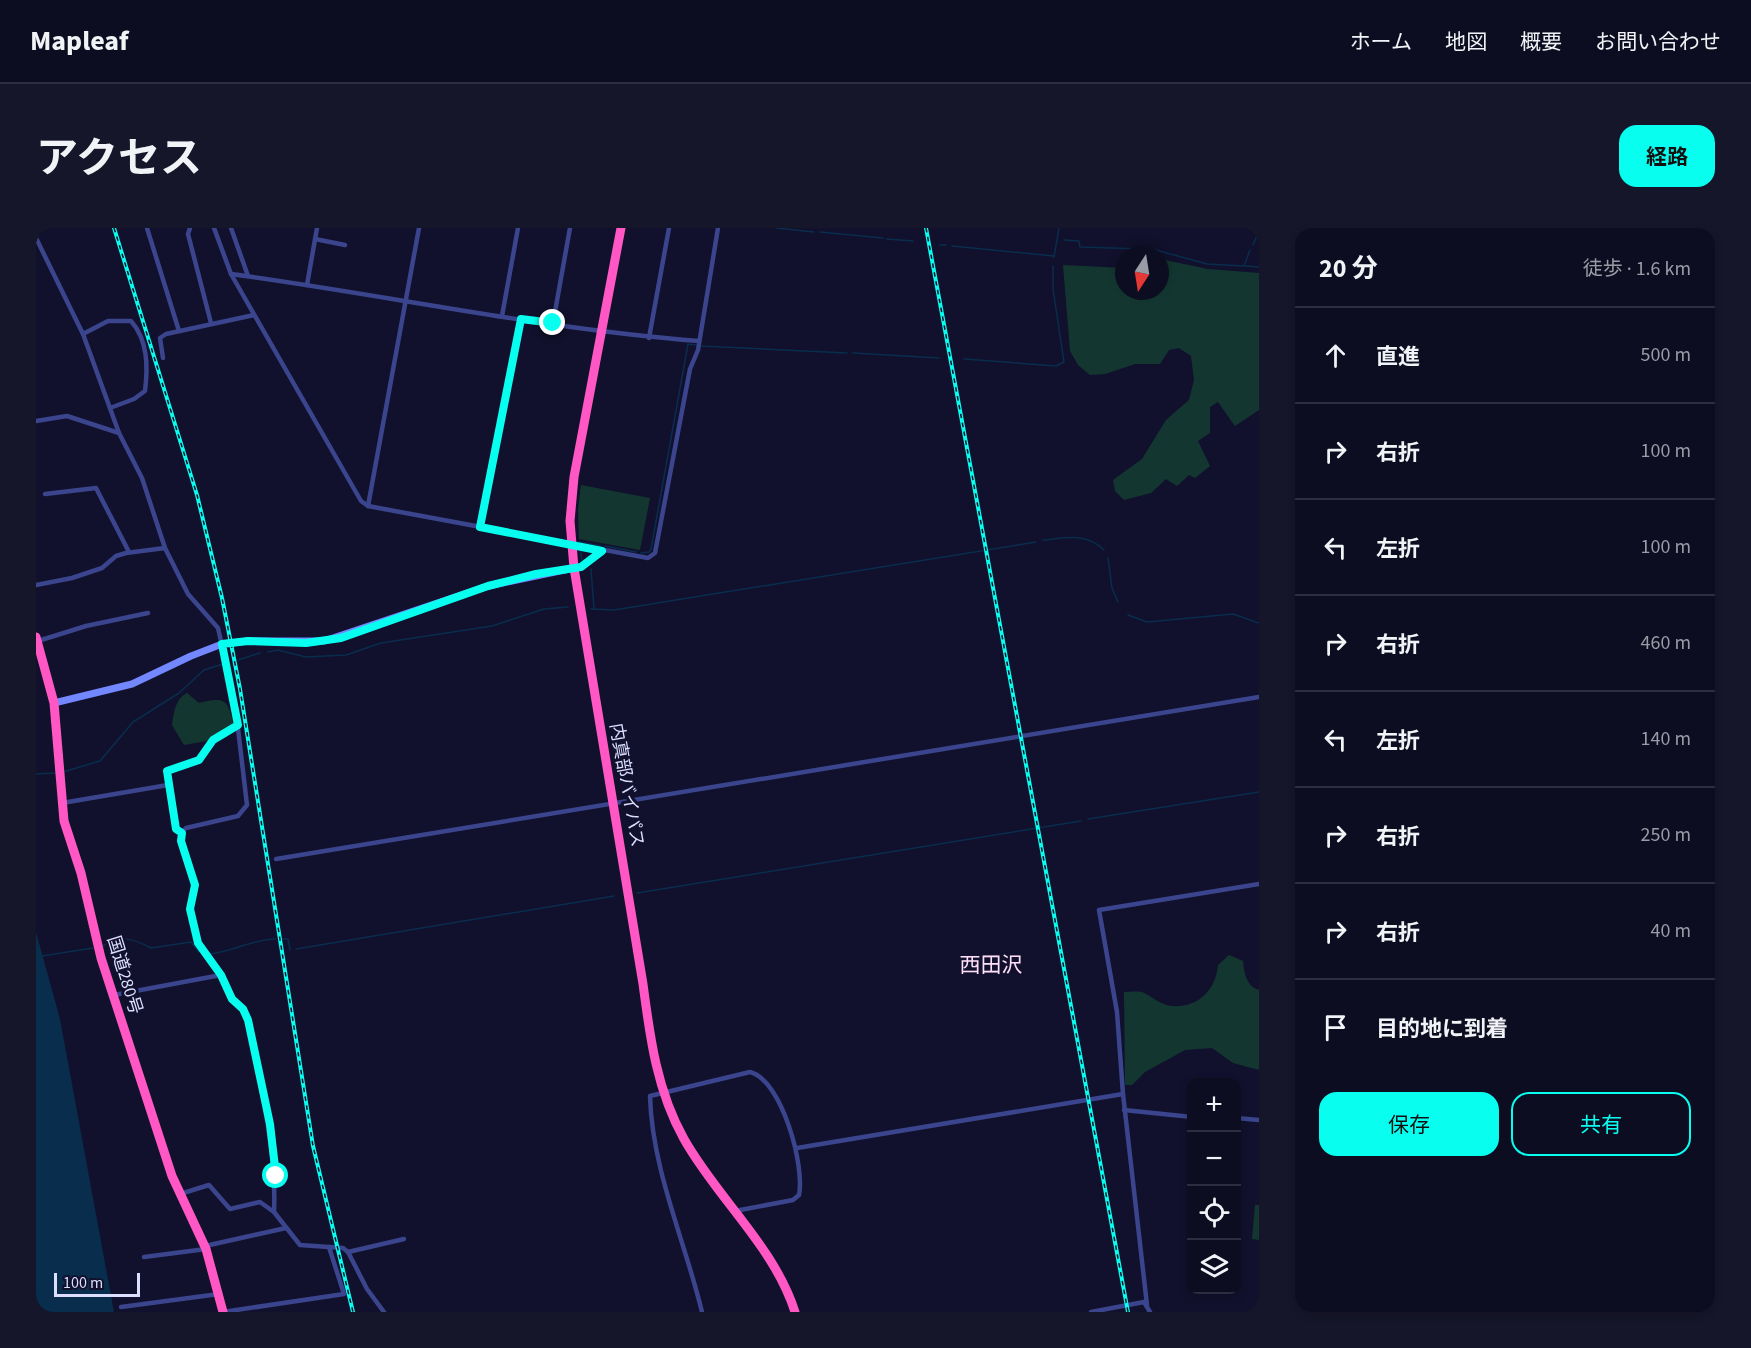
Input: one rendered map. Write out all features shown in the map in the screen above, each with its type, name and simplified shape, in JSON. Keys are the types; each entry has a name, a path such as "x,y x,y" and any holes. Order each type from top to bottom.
{"highway":[{"name":"内真部バイパス","path":"621,228 574,477 571,544 574,568 649,1034 663,1093 684,1139 780,1276 795,1312"},
{"name":"国道280号","path":"37,639 54,703 64,821 81,873 101,958 178,1195 205,1248 223,1312"}],"street":[{"path":"147,228 179,331"},
{"path":"190,228 188,234 211,323"},
{"path":"214,228 231,274 361,501 368,506 648,558 655,553 690,369 699,341 718,228"},
{"path":"231,228 248,276"},
{"path":"307,285 317,228"},
{"path":"368,506 419,228"},
{"path":"502,316 518,228"},
{"path":"553,323 570,228"},
{"path":"650,338 669,228"},
{"path":"36,238 83,334 119,433 142,478 165,548 188,594 218,628 222,644 238,725 248,800 245,809 238,816 191,825 182,833 181,841 195,885 190,909 198,943 221,975 232,999 243,1009 248,1020 270,1124 276,1176 274,1212"},
{"path":"315,239 345,244"},
{"path":"231,274 650,338 699,341"},
{"path":"163,358 160,338 211,323 254,315"},
{"path":"480,527 521,319"},
{"path":"83,334 108,321 131,321 145,348 148,369 145,391 134,399 110,408"},
{"path":"36,422 67,416 119,433"},
{"path":"45,494 96,488 129,552"},
{"path":"36,585 72,578 102,568 116,556 129,552 165,548"},
{"path":"54,703 132,684 222,644 248,641 324,641 488,586 581,567 602,551"},
{"path":"37,639 148,613"},
{"path":"276,859 1259,697"},
{"path":"182,833 176,829 168,784 168,769 199,760 213,740 238,725"},
{"path":"62,803 168,784"},
{"path":"1150,1312 1147,1305 1124,1110 1117,1012 1099,910 1259,884"},
{"path":"114,995 221,975"},
{"path":"702,1312 662,1170 651,1116 650,1096 743,1073 755,1073 779,1102 797,1148 800,1190 797,1199 735,1211"},
{"path":"797,1148 1123,1094"},
{"path":"1124,1110 1187,1117"},
{"path":"1241,1118 1259,1120"},
{"path":"178,1195 209,1185 230,1209 260,1202 274,1212 305,1247 343,1248 348,1252 367,1289 384,1312"},
{"path":"144,1257 205,1248 286,1228"},
{"path":"348,1252 404,1239"},
{"path":"223,1312 344,1294 329,1247"},
{"path":"121,1307 219,1294"},
{"path":"1091,1312 1144,1302 1147,1305"}],"green space":[{"path":"1169,261 1208,269 1259,273 1259,410 1235,426 1218,402 1210,407 1210,433 1198,441 1210,466 1195,478 1189,475 1177,486 1166,479 1151,493 1124,500 1115,491 1113,480 1142,459 1166,420 1189,400 1194,380 1191,356 1179,348 1169,350 1160,364 1135,364 1105,374 1090,375 1078,365 1070,351 1063,265 1115,268 1115,300 1169,300"},
{"path":"581,485 650,498 640,550 579,539 578,509"},
{"path":"187,693 199,703 223,701 229,708 233,723 207,741 184,745 172,725 174,711 180,699"},
{"path":"1229,955 1243,961 1249,983 1259,990 1259,1070 1233,1063 1212,1048 1185,1050 1145,1072 1132,1085 1125,1085 1124,992 1142,992 1172,1006 1190,1004 1204,996 1214,982 1218,965"},
{"path":"1255,1205 1259,1205 1259,1240 1252,1239"}],"water":[{"path":"36,932 60,1019 114,1312 36,1312"}],"waterway":[{"path":"776,228 814,232"},
{"path":"1054,257 1059,228"},
{"path":"1253,245 1259,231"},
{"path":"820,232 883,238"},
{"path":"887,239 913,241"},
{"path":"1064,240 1079,241 1080,247 1115,248"},
{"path":"940,245 946,245"},
{"path":"952,246 1054,256"},
{"path":"1169,254 1207,264 1244,266 1250,250"},
{"path":"964,359 1056,366 1064,362 1053,289 1053,266"},
{"path":"1245,266 1259,267"},
{"path":"641,553 649,552 651,549 688,344 696,345"},
{"path":"701,346 847,353"},
{"path":"853,353 939,358"},
{"path":"1043,540 1083,538 1104,550"},
{"path":"579,542 601,546"},
{"path":"591,609 614,610 1036,542"},
{"path":"605,546 636,552"},
{"path":"580,548 582,560"},
{"path":"1108,558 1112,588 1118,602"},
{"path":"591,569 594,609"},
{"path":"268,652 278,650 306,657 346,655 381,643 492,626 544,609 568,607"},
{"path":"1128,615 1147,622 1233,614 1259,623"},
{"path":"238,660 260,653"},
{"path":"63,772 100,761 133,722 179,693 204,670 223,664"},
{"path":"36,774 56,773"},
{"path":"1088,819 1259,792"},
{"path":"637,893 1081,821"},
{"path":"296,949 614,896"},
{"path":"103,946 121,939 133,940 151,948 191,942 199,952"},
{"path":"209,954 276,939"},
{"path":"282,939 288,939 290,950"},
{"path":"42,956 93,948"}],"railway":[{"path":"114,228 197,495 222,598 240,689 313,1146 353,1312"},
{"path":"926,228 1128,1312"}],"district":[{"name":"西田沢","path":"991,965"}],"route":[{"path":"276,1176 270,1124 248,1020 243,1009 232,999 221,975 204,955 198,943 190,909 195,885 181,841 182,833 176,829 167,771 199,760 213,740 238,725 222,644 248,641 306,643 341,638 488,586 562,568 581,567 602,551 480,527 521,319 553,323"}]}
